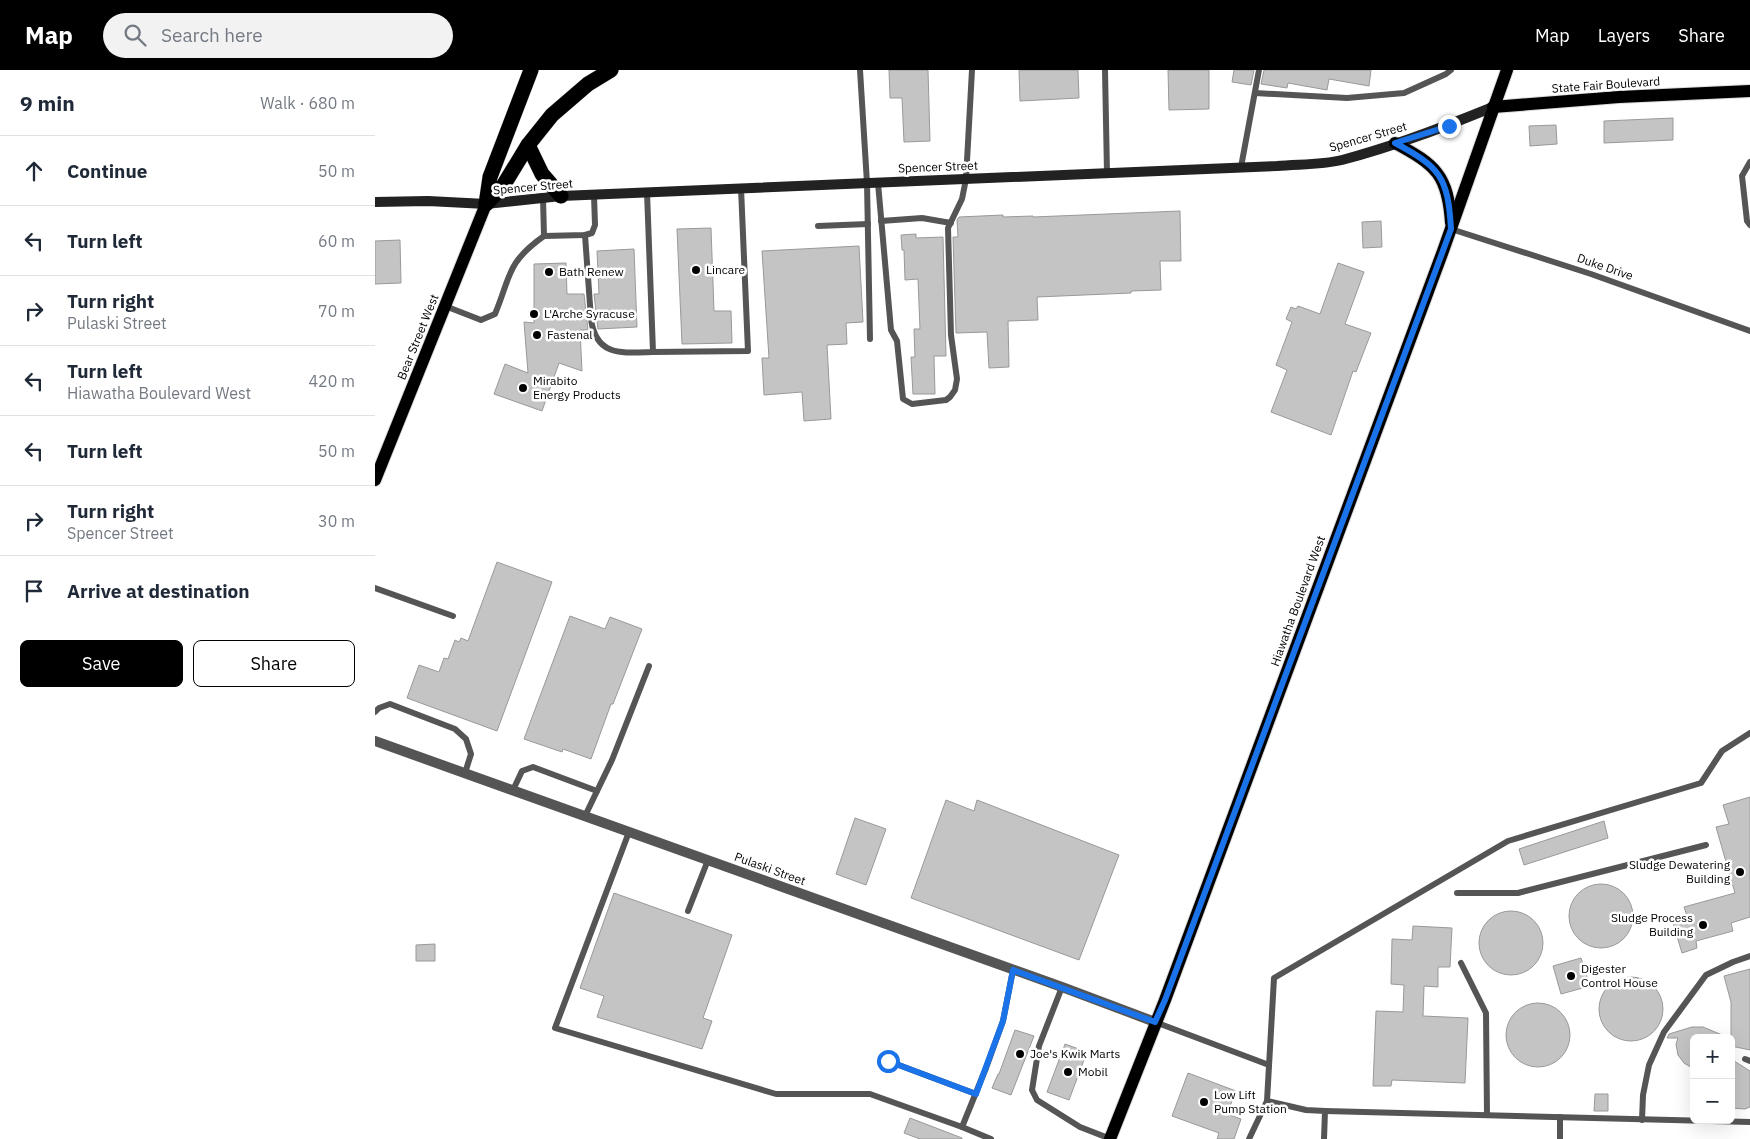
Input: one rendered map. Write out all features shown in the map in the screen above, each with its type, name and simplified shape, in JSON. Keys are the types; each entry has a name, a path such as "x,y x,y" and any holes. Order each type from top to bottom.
{"highway":[{"path":"486,204 490,177 531,70"},
{"path":"486,204 503,186 528,145 552,115 588,84 611,70"},
{"path":"528,145 542,174 561,196"}],"main road":[{"name":"Hiawatha Boulevard West","path":"1110,1139 1179,963 1451,229 1507,70"},
{"name":"State Fair Boulevard","path":"1493,107 1750,91"},
{"name":"Spencer Street","path":"375,202 428,201 486,204 561,196 1286,165 1340,160 1449,126 1493,107"},
{"path":"1395,143 1422,158 1438,174 1445,188 1451,229"},
{"name":"Bear Street West","path":"375,480 486,204"}],"street":[{"name":"Pulaski Street","path":"375,740 1155,1022"}],"lane":[{"path":"860,70 872,183 881,221 891,330 897,341 903,399 911,404 946,400 955,390 957,379 951,336 949,228 962,199 966,179 971,70"},
{"path":"1105,70 1107,173"},
{"path":"1241,167 1259,70"},
{"path":"1255,93 1347,98 1404,93 1451,70"},
{"path":"1750,162 1742,176 1747,221 1750,225"},
{"path":"870,339 868,224 872,183"},
{"path":"585,235 592,330 603,346 621,353 748,351 741,188"},
{"path":"647,192 653,352"},
{"path":"445,306 481,320 495,314 508,274 524,251 544,236 585,235 592,233 594,230 594,195"},
{"path":"543,198 544,236"},
{"path":"881,221 922,218 951,223"},
{"path":"817,226 868,224"},
{"name":"Duke Drive","path":"1451,229 1591,274 1750,331"},
{"path":"375,588 453,616"},
{"path":"585,816 612,760 649,666"},
{"path":"375,712 379,708 390,704 455,729 466,739 471,754 465,773"},
{"path":"1249,1139 1267,1101 1274,978 1508,841 1701,783 1722,751 1750,733"},
{"path":"513,790 521,771 533,766 597,791"},
{"path":"629,832 555,1028 776,1094 870,1094 991,1139"},
{"path":"1457,893 1518,893 1706,845"},
{"path":"688,911 708,860"},
{"path":"1642,1120 1643,1095 1649,1065 1664,1032 1706,975 1750,956"},
{"path":"1461,963 1487,1013 1487,1115"},
{"path":"962,1127 1003,1021 1013,970"},
{"path":"1062,987 1039,1046 1031,1090 1037,1100 1080,1127 1110,1139"},
{"path":"1155,1022 1269,1065"},
{"path":"888,1061 976,1094"},
{"path":"1267,1101 1306,1110 1325,1111 1750,1122"},
{"path":"1324,1139 1325,1111"},
{"path":"1559,1139 1560,1117"}],"building":[{"path":"889,70 928,70 930,141 904,142 902,98 890,98"},
{"path":"1019,70 1078,70 1079,98 1020,101"},
{"path":"1168,70 1209,70 1209,109 1169,110"},
{"path":"1234,70 1254,70 1251,85 1232,82"},
{"path":"1264,70 1371,70 1369,86 1329,79 1327,90 1288,83 1287,88 1261,84"},
{"path":"1673,118 1673,140 1604,143 1604,121"},
{"path":"1556,125 1557,144 1530,146 1529,126"},
{"path":"1180,211 1181,261 1160,261 1161,290 1037,297 1038,320 1008,321 1009,367 989,368 987,332 956,333 953,237 958,237 957,220 959,217 1003,215 1003,217 1033,217"},
{"path":"1381,221 1382,247 1363,248 1362,222"},
{"name":"Lincare","path":"711,228 714,311 731,311 732,343 682,344 677,229"},
{"path":"916,234 916,238 943,237 946,356 934,356 935,394 913,394 911,357 915,357 914,329 920,329 918,279 905,280 904,250 902,250 901,235"},
{"path":"400,240 401,283 375,284 375,241"},
{"path":"859,246 863,322 846,323 847,344 827,345 831,419 804,421 802,392 764,395 762,358 769,358 762,251"},
{"path":"634,249 637,327 598,329 594,294 599,294 597,251"},
{"path":"566,263 567,294 584,294 588,330 580,330 582,371 559,363 542,411 494,394 505,364 528,373 524,322 534,323 534,264"},
{"path":"1338,263 1364,272 1345,324 1371,333 1356,372 1353,371 1331,435 1271,412 1287,370 1276,365 1292,322 1286,319 1291,307 1296,309 1298,306 1320,314"},
{"path":"497,562 552,582 497,731 407,698 419,665 439,672 444,658 448,659 455,640 459,642 461,638 468,641"},
{"path":"570,616 605,629 610,617 642,629 591,759 563,749 562,752 524,739"},
{"path":"1750,797 1750,917 1731,923 1733,931 1696,941 1697,948 1682,953 1672,920 1687,916 1684,907 1735,893 1716,827 1729,824 1723,805"},
{"path":"946,800 974,811 977,800 1119,855 1079,960 911,898"},
{"path":"855,818 886,829 866,885 836,874"},
{"path":"1604,821 1608,838 1524,865 1519,849"},
{"path":"1601,884 1619,890 1627,898 1633,916 1627,934 1619,942 1601,948 1583,942 1575,934 1569,916 1575,898 1583,890"},
{"path":"614,893 732,935 703,1018 712,1021 702,1049 597,1017 604,996 580,988"},
{"path":"1511,911 1529,917 1537,925 1543,943 1537,961 1529,969 1511,975 1493,969 1485,961 1479,943 1485,925 1493,917"},
{"path":"1413,926 1452,928 1450,967 1438,967 1438,987 1424,986 1423,1016 1468,1018 1465,1083 1392,1080 1391,1086 1373,1086 1376,1011 1403,1012 1404,985 1391,984 1392,939 1412,940"},
{"path":"435,944 435,961 416,961 416,945"},
{"name":"Digester Control House","path":"1581,958 1590,986 1561,994 1553,966"},
{"path":"1750,969 1750,1050 1735,1047 1735,1034 1731,1034 1731,1002 1724,976"},
{"path":"1631,977 1649,983 1657,991 1663,1009 1657,1027 1649,1035 1631,1041 1613,1035 1605,1027 1599,1009 1605,991 1613,983"},
{"path":"1538,1003 1556,1009 1564,1017 1570,1035 1564,1053 1556,1061 1538,1067 1520,1061 1512,1053 1506,1035 1512,1017 1520,1009"},
{"path":"1692,1027 1703,1027 1720,1034 1690,1034 1690,1067 1684,1063 1678,1055 1676,1044 1678,1038 1667,1038 1669,1034"},
{"path":"1015,1030 1034,1036 1011,1095 992,1088"},
{"path":"1065,1044 1087,1052 1069,1100 1047,1092"},
{"path":"1735,1062 1750,1071 1750,1107 1745,1109 1735,1108"},
{"name":"Low Lift Pump Station","path":"1188,1073 1236,1091 1227,1114 1241,1119 1234,1139 1217,1139 1219,1133 1172,1116"},
{"path":"1595,1094 1608,1094 1608,1111 1594,1111"},
{"path":"910,1118 962,1139 920,1139 904,1133"}],"place":[{"name":"Lincare","path":"696,270"},
{"name":"Bath Renew","path":"549,272"},
{"name":"L'Arche Syracuse","path":"534,314"},
{"name":"Fastenal","path":"537,335"},
{"name":"Mirabito Energy Products","path":"523,388"},
{"name":"Sludge Dewatering Building","path":"1740,872"},
{"name":"Sludge Process Building","path":"1703,925"},
{"name":"Digester Control House","path":"1571,976"},
{"name":"Joe's Kwik Marts","path":"1020,1054"},
{"name":"Mobil","path":"1068,1072"},
{"name":"Low Lift Pump Station","path":"1204,1102"}],"route":[{"path":"888,1061 976,1094 1003,1021 1011,988 1013,970 1155,1022 1165,1000 1451,229 1445,188 1438,174 1422,158 1395,143 1449,126"}]}
